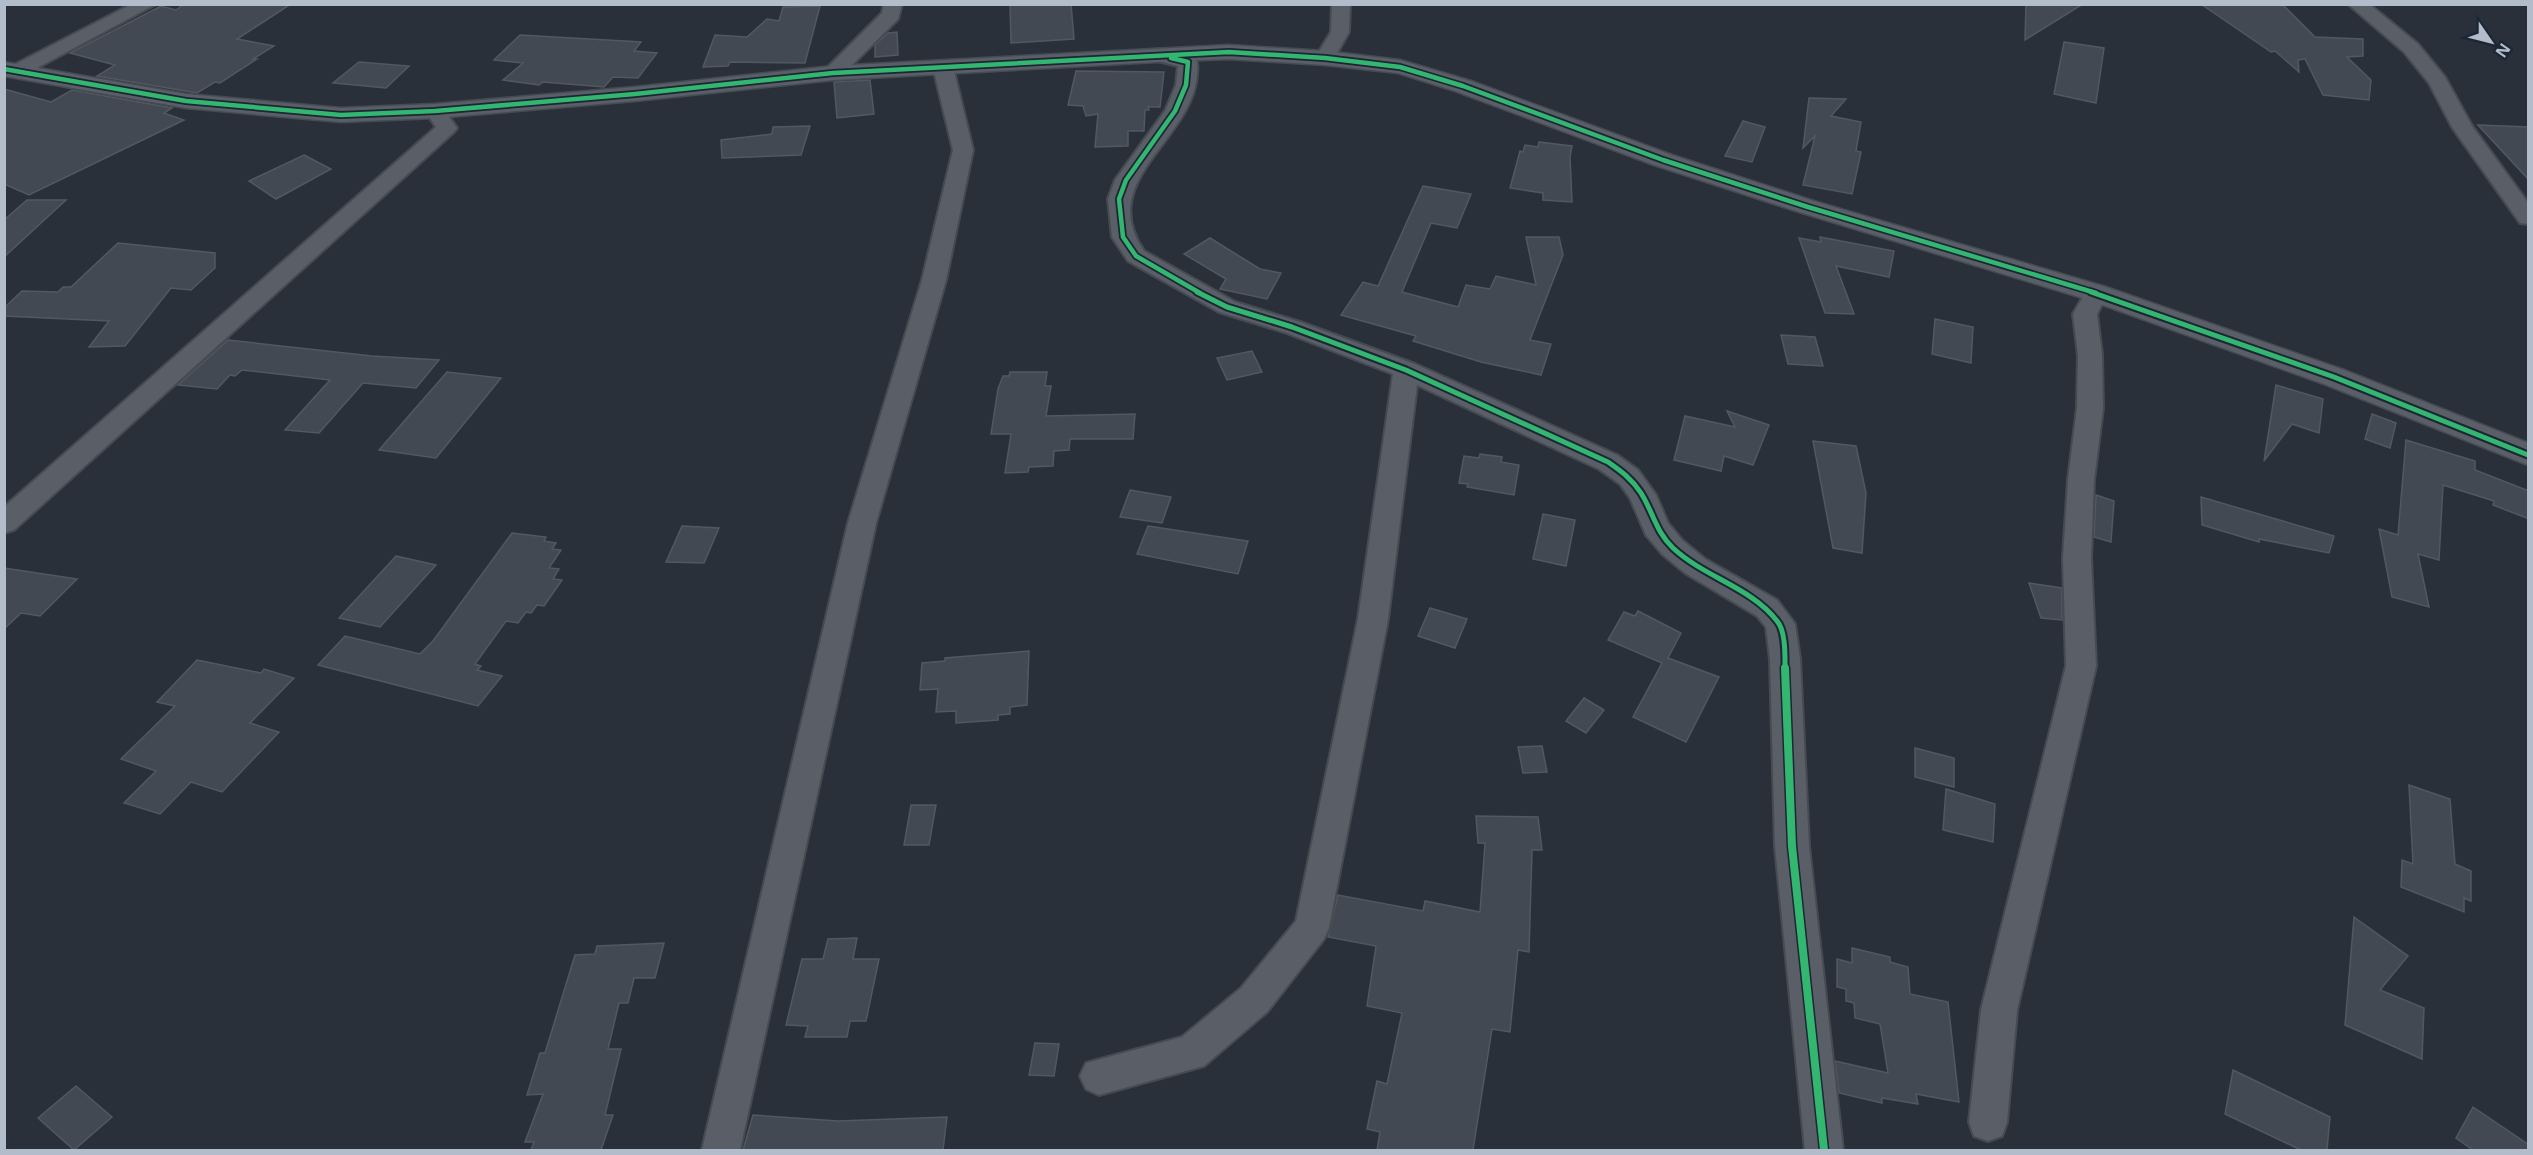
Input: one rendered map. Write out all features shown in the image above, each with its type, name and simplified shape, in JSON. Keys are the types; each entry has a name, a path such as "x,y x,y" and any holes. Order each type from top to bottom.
{"street":[{"path":"11,70 147,4"},
{"path":"833,73 891,15 893,4"},
{"path":"1325,58 1340,32 1341,4"},
{"path":"2357,4 2372,14 2418,56 2438,81 2462,127 2528,215"},
{"path":"11,70 186,101 341,115 435,111 833,73 1156,55 1229,52 1325,58 1400,67 1463,86 1674,163 1819,210 2096,293 2334,377 2529,455"},
{"path":"1156,55 1188,62 1186,85 1175,111 1126,180 1119,199 1123,237 1136,256 1227,307 1292,327 1406,370 1608,462 1629,477 1642,495 1656,528 1672,547 1695,566 1767,608 1780,624 1785,659 1792,846 1824,1150"},
{"path":"721,1150 862,523 934,280 963,150 943,68"},
{"path":"4,523 447,128 435,111"},
{"path":"1988,1122 1999,1010 2081,666 2077,558 2081,480 2090,398 2090,355 2085,314 2096,293"},
{"path":"1099,1076 1191,1053 1254,1000 1312,928 1373,619 1406,370"}],"building":[{"path":"184,4 291,4 237,39 274,46 220,83 215,82 197,93 97,76 115,65 70,53 161,6 176,10"},
{"path":"1010,4 1071,4 1074,39 1011,43"},
{"path":"2026,4 2083,4 2025,40"},
{"path":"2201,4 2279,4 2284,6 2315,37 2363,39 2363,56 2347,57 2371,80 2369,100 2323,95 2305,59 2298,60 2299,72 2275,51 2271,52"},
{"path":"820,6 805,63 730,62 728,66 703,67 715,35 747,37 767,19 779,21 783,7"},
{"path":"897,32 898,55 875,57 875,45 888,33"},
{"path":"520,35 641,42 634,51 657,53 638,78 613,77 604,87 543,82 539,85 503,80 523,63 494,60"},
{"path":"2064,42 2104,48 2096,103 2054,94"},
{"path":"359,62 409,66 386,88 333,83"},
{"path":"1076,71 1164,72 1160,107 1148,107 1149,110 1145,110 1144,131 1128,131 1128,146 1095,147 1098,114 1086,116 1083,106 1068,105"},
{"path":"870,80 874,114 837,118 834,82"},
{"path":"4,89 51,102 72,90 172,108 164,113 184,120 29,195 4,184"},
{"path":"1809,98 1846,99 1831,116 1861,122 1856,151 1861,152 1852,194 1803,185 1815,136 1803,148"},
{"path":"1743,121 1765,127 1752,162 1725,156"},
{"path":"2478,125 2529,127 2529,180"},
{"path":"810,126 801,155 722,158 721,140 772,134 773,127"},
{"path":"1539,142 1572,146 1570,157 1572,202 1543,200 1543,193 1510,188 1520,151 1523,152 1525,145 1538,147"},
{"path":"304,155 331,169 276,199 249,181"},
{"path":"1423,186 1471,194 1457,228 1431,223 1402,292 1458,307 1466,285 1490,289 1496,276 1536,285 1526,237 1559,237 1563,255 1530,340 1551,344 1541,375 1481,362 1413,341 1416,336 1341,315 1363,282 1378,286"},
{"path":"27,200 66,200 4,257 4,220"},
{"path":"1820,237 1894,251 1889,277 1836,266 1854,314 1825,313 1799,238 1821,242"},
{"path":"1210,238 1260,269 1281,273 1267,299 1220,289 1226,279 1184,254"},
{"path":"118,243 215,253 215,268 191,290 171,288 125,346 89,347 109,321 4,316 4,308 22,291 58,292 63,287 71,287"},
{"path":"1935,319 1973,327 1971,363 1932,354"},
{"path":"1781,335 1815,337 1823,366 1788,364"},
{"path":"228,340 372,356 439,360 416,388 363,383 319,433 285,430 330,380 242,370 235,376 230,375 217,389 178,385"},
{"path":"1252,351 1262,372 1227,380 1217,358"},
{"path":"447,372 501,378 436,458 379,450"},
{"path":"1010,372 1047,372 1045,386 1051,386 1046,416 1135,414 1133,439 1070,439 1069,450 1054,451 1053,466 1029,467 1028,472 1005,473 1011,434 991,434 998,389 1003,376 1009,376"},
{"path":"2276,385 2323,399 2319,433 2292,424 2264,461"},
{"path":"1727,411 1769,425 1753,465 1724,456 1721,471 1674,460 1685,416 1735,427"},
{"path":"2372,414 2396,423 2390,448 2365,439"},
{"path":"2406,440 2475,461 2475,470 2529,491 2529,519 2493,505 2494,501 2443,485 2439,560 2418,554 2429,607 2392,597 2379,529 2398,535"},
{"path":"1813,441 1856,446 1866,493 1862,553 1833,548"},
{"path":"1480,454 1502,457 1501,462 1519,465 1514,495 1467,487 1468,484 1459,483 1464,456 1479,458"},
{"path":"1130,490 1171,497 1162,523 1120,517"},
{"path":"2096,495 2114,501 2111,542 2094,537"},
{"path":"2201,497 2334,536 2329,553 2259,539 2259,542 2202,525"},
{"path":"1543,514 1575,520 1566,566 1533,559"},
{"path":"682,526 719,528 704,563 666,562"},
{"path":"1148,526 1248,541 1238,574 1137,554"},
{"path":"512,533 546,537 544,541 556,543 552,549 561,550 549,568 559,569 553,579 562,580 544,606 537,605 531,613 526,612 518,623 506,621 475,664 481,666 477,670 502,676 478,706 318,665 345,636 420,654 433,641"},
{"path":"396,556 436,565 380,627 339,618"},
{"path":"4,568 77,579 40,616 21,613 4,629"},
{"path":"2029,583 2062,588 2062,620 2041,618"},
{"path":"1430,608 1467,619 1455,648 1418,636"},
{"path":"1638,611 1681,633 1668,658 1719,677 1686,742 1633,717 1662,663 1608,640 1624,612 1635,616"},
{"path":"1029,651 1027,705 1010,707 1010,714 998,715 998,720 956,723 956,711 936,712 938,689 920,690 922,663 945,661 945,658"},
{"path":"197,660 261,673 264,669 294,678 250,723 279,732 222,792 191,782 160,814 124,803 156,771 121,759 175,706 157,702"},
{"path":"1584,698 1604,710 1586,733 1566,721"},
{"path":"1542,746 1547,772 1523,773 1518,747"},
{"path":"1915,748 1954,758 1954,787 1915,777"},
{"path":"2409,785 2450,799 2455,864 2471,871 2471,901 2464,898 2464,912 2401,887 2402,860 2413,864"},
{"path":"1946,789 1995,804 1993,842 1943,830"},
{"path":"911,805 936,805 929,845 904,845"},
{"path":"1476,816 1538,817 1542,850 1532,850 1529,952 1518,950 1510,1032 1492,1029 1473,1150 1377,1150 1380,1132 1367,1129 1377,1081 1387,1084 1402,1013 1367,1006 1376,946 1328,937 1338,895 1423,911 1425,901 1480,912 1485,843 1478,843"},
{"path":"2354,917 2408,956 2380,990 2424,1008 2422,1059 2345,1025"},
{"path":"857,938 853,959 879,959 866,1021 850,1021 847,1037 805,1037 808,1026 786,1025 802,959 823,959 828,939"},
{"path":"664,943 655,978 634,978 628,1003 619,1003 608,1049 621,1049 605,1115 613,1115 601,1150 531,1150 534,1142 525,1142 543,1094 527,1095 540,1053 545,1053 575,955 595,954 597,946"},
{"path":"1852,948 1890,957 1890,962 1908,967 1910,994 1948,1002 1959,1102 1916,1094 1918,1104 1882,1098 1882,1103 1839,1093 1835,1061 1888,1073 1880,1024 1855,1018 1854,1003 1846,1001 1846,989 1837,987 1837,959 1852,963"},
{"path":"1035,1043 1059,1044 1054,1076 1029,1075"},
{"path":"2233,1070 2330,1117 2327,1150 2301,1150 2225,1114"},
{"path":"76,1086 112,1117 74,1150 38,1118"},
{"path":"2473,1107 2529,1145 2529,1150 2473,1150 2456,1138"},
{"path":"753,1115 838,1121 947,1117 943,1150 743,1150"}],"cycle path":[{"path":"4,69 186,101 341,115 435,111 635,94 833,73 1157,55 1229,52 1325,58 1400,67 1463,86 1663,160 1808,207 2096,293 2334,377 2528,455"},
{"path":"1171,58 1188,62 1186,85 1175,111 1126,180 1119,199 1123,237 1136,256 1173,279 1227,307 1292,327 1406,370 1608,462 1629,477 1642,495 1656,528 1672,547 1695,566 1767,608 1780,624 1785,659 1792,846 1824,1150"}]}
